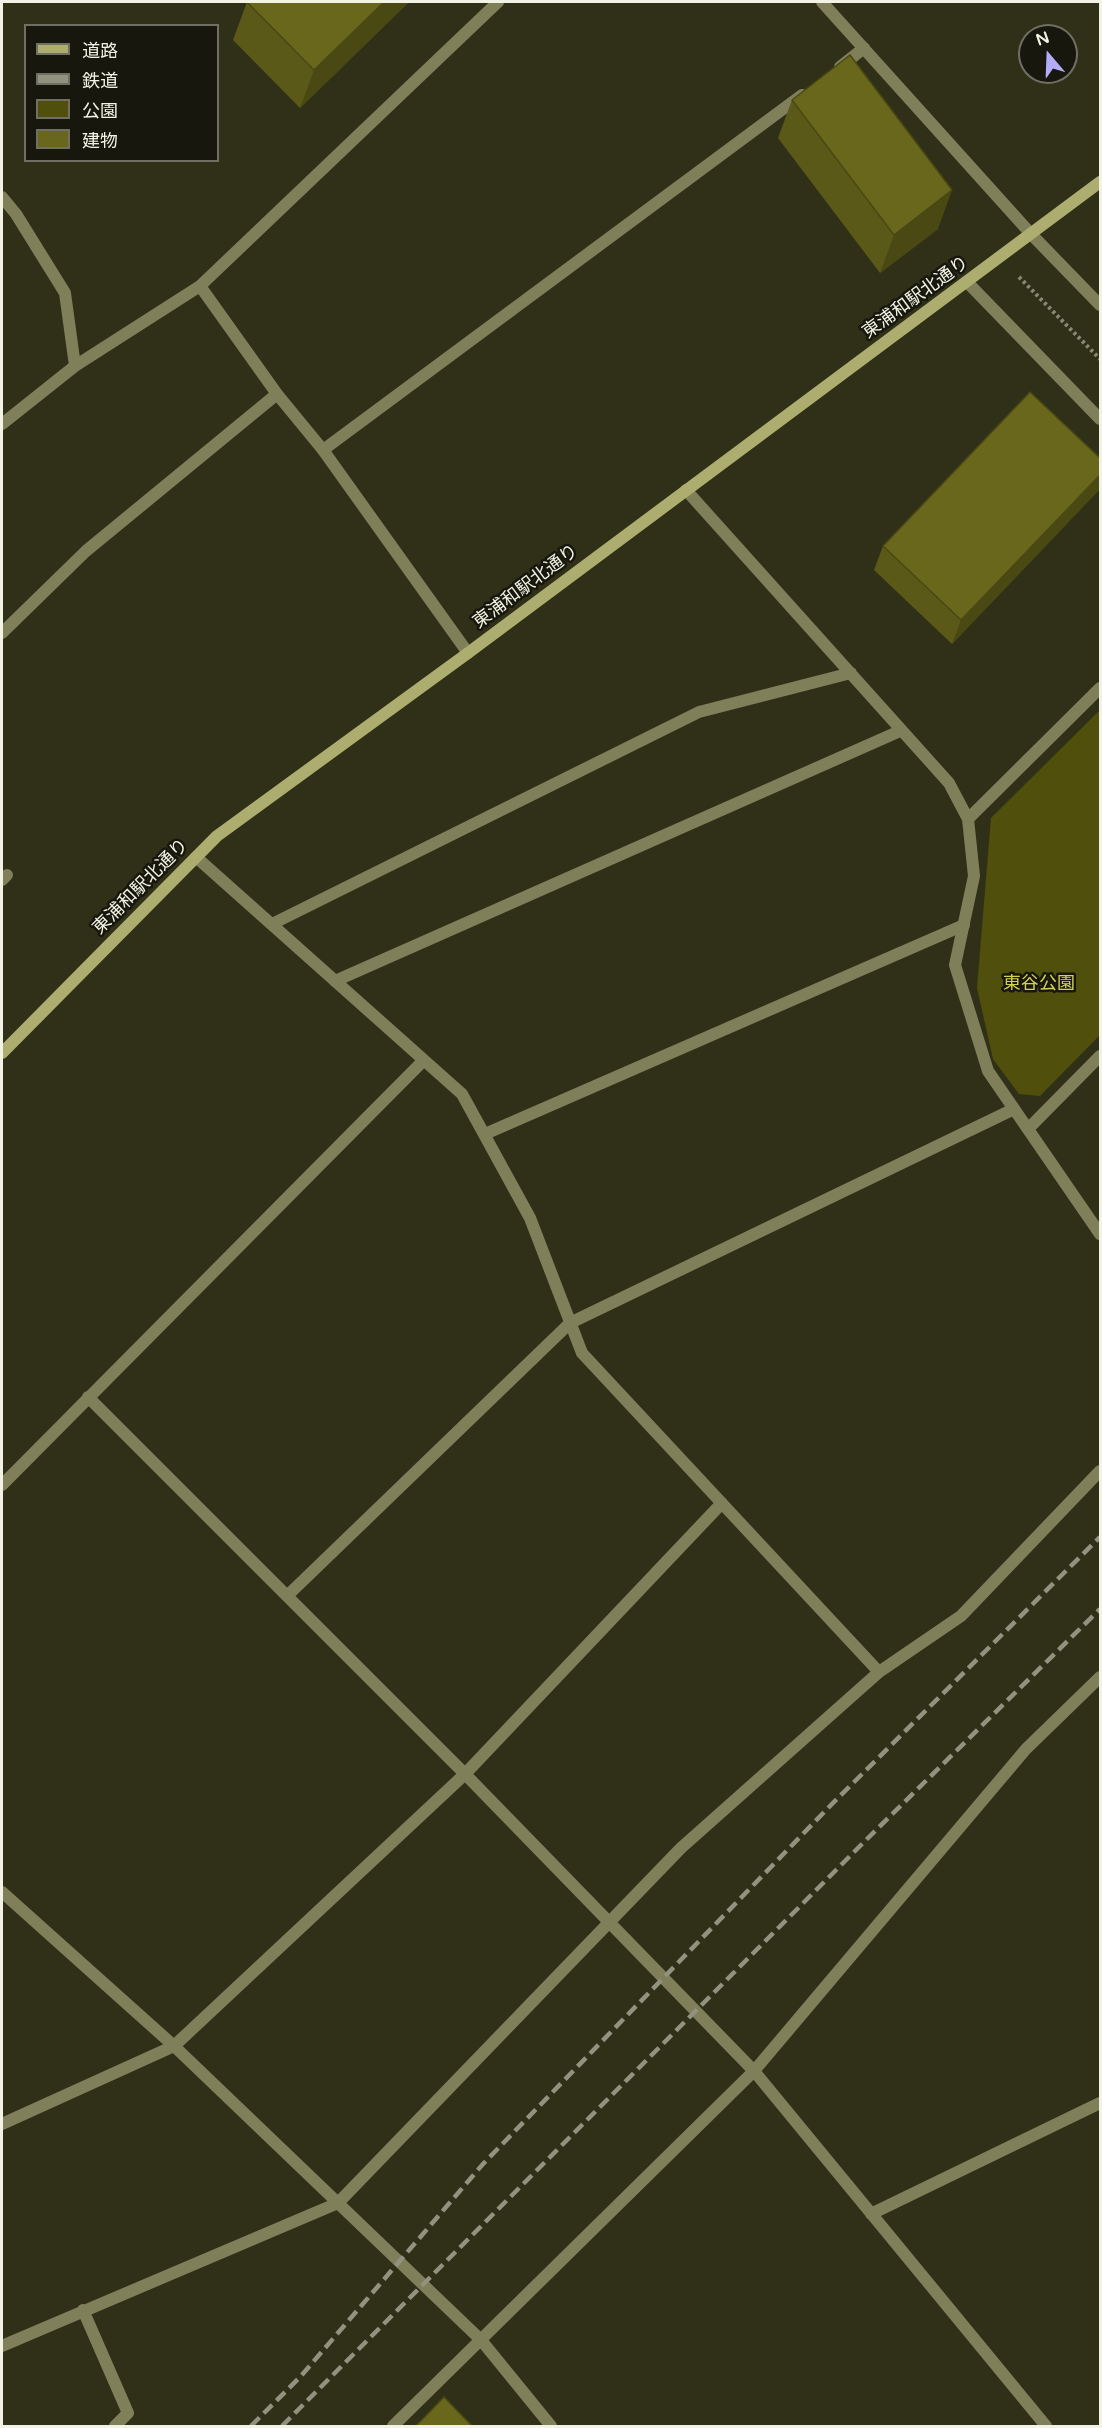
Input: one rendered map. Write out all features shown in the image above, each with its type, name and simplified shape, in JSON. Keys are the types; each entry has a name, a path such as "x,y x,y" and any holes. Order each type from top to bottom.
{"street":[{"path":"2,424 75,366 200,286 498,2"},
{"path":"822,2 1031,234 1101,304"},
{"path":"830,74 864,48"},
{"path":"323,450 811,88"},
{"name":"東浦和駅北通り","path":"2,1053 217,836 468,653 1101,182"},
{"path":"2,197 16,214 65,293 75,366"},
{"path":"968,283 1101,419"},
{"path":"200,286 277,394 323,450 468,653"},
{"path":"2,633 87,551 277,394"},
{"path":"686,490 949,783 968,819 974,876 955,965 987,1071 1101,1234"},
{"path":"272,924 699,712 851,673"},
{"path":"968,819 1101,688"},
{"path":"335,981 900,731"},
{"path":"196,857 462,1094 530,1218 582,1353 879,1672"},
{"path":"484,1134 963,925"},
{"path":"1028,1129 1101,1056"},
{"path":"2,1485 424,1059"},
{"path":"287,1596 570,1323 1014,1109"},
{"path":"88,1397 465,1774 621,1937 754,2071 1046,2427"},
{"path":"2,2346 338,2203 681,1848 879,1672 961,1616 1101,1471"},
{"path":"2,2124 174,2046 465,1774 722,1503"},
{"path":"393,2427 754,2071 1026,1749 1101,1677"},
{"path":"2,1893 7,1906 174,2046 481,2340 551,2427"},
{"path":"871,2214 1101,2103"},
{"path":"83,2310 128,2413 115,2427"}],"path":[{"path":"1000,258 1101,359"}],"green space":[{"name":"東谷公園","path":"1100,710 1100,1035 1040,1096 1019,1094 993,1059 977,988 991,818"}],"building":[{"path":"247,2 384,2 314,70"},
{"path":"850,55 952,190 894,235 792,100"},
{"path":"1030,392 1101,459 1101,474 961,620 883,546"},
{"path":"444,2397 473,2427 415,2427"}],"railway":[{"path":"251,2426 301,2376 483,2164 831,1805 1100,1537"},
{"path":"282,2426 868,1838 1100,1609"}]}
